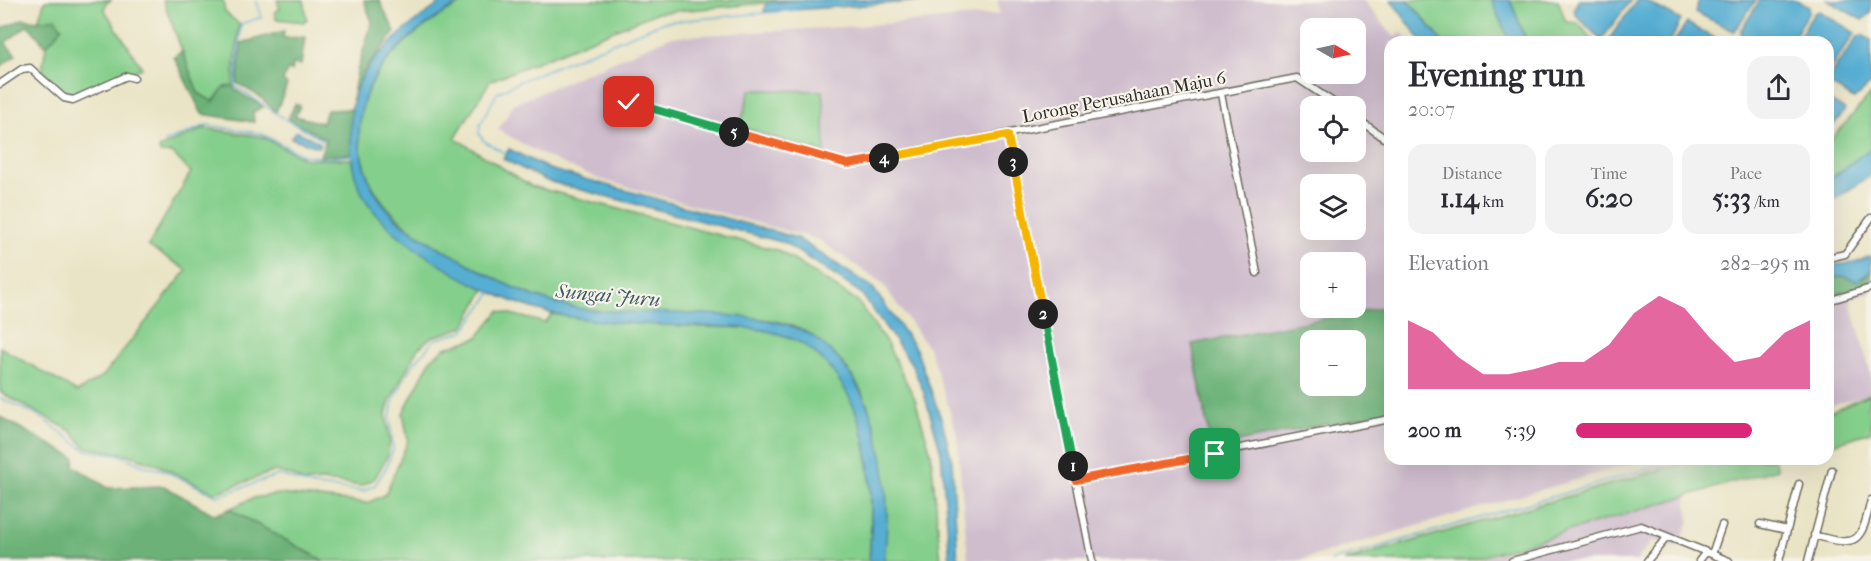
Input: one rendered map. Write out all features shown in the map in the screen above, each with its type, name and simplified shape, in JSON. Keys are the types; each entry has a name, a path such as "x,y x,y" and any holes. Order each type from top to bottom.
{"street":[{"path":"0,84 22,69 30,68 64,98 73,100 127,76 134,78"},
{"name":"Lorong Perusahaan Maju 6","path":"629,102 848,164 1297,78 1324,96"},
{"path":"1221,94 1257,273"},
{"path":"1366,125 1384,138"},
{"path":"1008,135 1092,561"},
{"path":"1834,257 1845,254 1871,218"},
{"path":"1834,299 1871,288"},
{"path":"1076,480 1384,420"},
{"path":"1808,561 1832,470"},
{"path":"1779,561 1799,484"},
{"path":"1814,536 1839,542 1854,542 1862,535 1871,500"},
{"path":"1760,524 1787,530"},
{"path":"1699,561 1709,553 1722,525"},
{"path":"1512,561 1641,526 1729,561"},
{"path":"1647,561 1667,537"}],"shaded area":[{"path":"997,0 1363,0 1393,36 1384,36 1384,465 1626,465 1296,561 968,561 957,434 930,350 882,283 819,240 599,179 543,155 498,130 514,104 670,37 858,26 1000,14"},
{"path":"1871,284 1871,292 1850,299 1871,375 1870,394 1834,405 1834,295"},
{"path":"1686,494 1689,521 1678,547 1653,540 1636,561 1476,561"}],"green space":[{"path":"45,0 112,0 107,2 104,9 142,68 73,95 66,94 42,71 46,46 62,27 38,21"},
{"path":"163,0 223,0 225,12 239,24 233,86 224,87 213,102 198,93"},
{"path":"277,0 304,0 307,19 304,22 276,19 275,12 280,9"},
{"path":"364,0 379,0 395,32 364,71 352,100 358,67 372,22"},
{"path":"467,0 798,0 656,13 490,81 455,138 531,186 780,251 858,302 886,342 915,399 931,454 941,561 884,561 886,508 884,479 873,421 863,394 849,371 809,334 787,324 769,320 600,311 544,300 507,285 437,246 407,226 383,202 366,172 361,156 359,137 361,114 367,92 378,72 409,39 447,11"},
{"path":"1408,0 1491,0 1507,36 1438,36"},
{"path":"1510,0 1558,0 1566,22 1578,23 1589,36 1525,36"},
{"path":"55,18 62,28 46,46 28,25 5,43 16,55 0,67 0,29 23,19 38,21"},
{"path":"284,31 283,38 305,37 301,65 293,64 292,71 287,70 283,81 287,85 276,112 259,96 237,83 241,43"},
{"path":"182,51 198,93 213,102 224,87 233,86 263,107 253,112 254,122 202,114 174,57"},
{"path":"750,90 823,91 825,153 740,127"},
{"path":"1871,94 1871,148 1834,176 1834,136"},
{"path":"295,104 300,106 295,116 322,123 327,110 352,109 351,154 320,156 326,139 288,119"},
{"path":"204,128 263,137 305,159 352,159 359,183 370,204 385,222 422,252 485,289 464,327 430,338 417,350 390,401 386,414 390,441 388,455 375,478 361,486 325,481 303,482 293,476 275,471 215,493 156,464 126,454 85,447 71,431 0,392 0,347 77,392 103,376 187,270 148,246 191,172 172,153 160,153 159,148"},
{"path":"1871,271 1871,284 1834,295 1834,278 1844,276 1864,278"},
{"path":"1384,307 1384,413 1211,447 1192,344 1327,318 1366,318 1366,311"},
{"path":"499,311 545,323 552,314 627,323 754,329 783,335 813,350 835,372 851,399 862,430 871,497 869,561 324,561 229,509 253,498 279,494 367,503 385,495 408,441 403,413 431,359 445,348 477,338"},
{"path":"1870,394 1867,411 1871,412 1871,432 1834,443 1834,410"},
{"path":"0,417 75,458 74,466 108,488 164,486 215,515 229,509 324,561 0,561"},
{"path":"1676,465 1776,465 1777,469 1468,561 1344,561"}],"water":[{"name":"Sungai Juru","path":"445,0 467,0 429,23 386,61 368,91 362,110 359,130 360,149 372,187 383,204 404,225 428,241 506,284 551,302 583,309 608,311 739,316 796,328 817,339 839,360 857,384 870,411 879,440 887,501 884,561 869,561 870,478 867,450 860,424 850,399 836,376 817,355 803,344 788,337 754,329 603,321 536,309 498,295 459,276 396,234 376,214 361,191 352,164 351,118 354,94 364,74 384,49"},
{"path":"798,0 941,0 764,12 766,3"},
{"path":"1391,0 1408,0 1438,36 1418,36"},
{"path":"1491,0 1510,0 1525,36 1507,36"},
{"path":"1579,0 1631,0 1604,36 1597,36 1575,14 1574,8"},
{"path":"1637,0 1644,0 1681,20 1673,36 1611,36"},
{"path":"1699,0 1756,0 1734,31 1695,12"},
{"path":"1760,0 1796,0 1809,7 1809,12 1795,36 1741,36 1741,30"},
{"path":"1827,0 1871,0 1871,13 1862,20"},
{"path":"1819,11 1855,33 1834,63 1834,36 1800,36 1814,13"},
{"path":"1687,23 1711,36 1678,36"},
{"path":"1862,35 1871,40 1871,84 1854,99 1834,87 1834,70 1858,36"},
{"path":"1834,103 1845,110 1834,124"},
{"path":"296,131 320,144 318,147 291,138"},
{"path":"1871,148 1871,175 1834,200 1834,176"},
{"path":"509,149 549,169 797,238 873,288 916,349 942,421 952,461 958,561 950,561 941,452 923,390 911,363 861,293 785,243 547,181 503,159"},
{"path":"1871,256 1871,271 1857,281 1844,276 1834,277 1834,265 1852,263"}],"waterway":[{"path":"256,0 262,17 241,24 235,86 283,118 324,140"},
{"path":"506,154 484,141 479,134 480,125 497,93 520,81 664,22 797,10"},
{"path":"165,142 207,125 262,134 302,155 327,158 352,155"},
{"path":"0,398 38,415 85,450 121,455 141,465 163,470 217,496 279,475 314,486 363,491 375,485 386,468 393,450 390,417 393,401 411,367 434,340 464,331 492,292"},
{"path":"1331,561 1661,465"}],"route":[{"path":"629,102 848,164 1008,135 1076,480 1215,454"}]}
